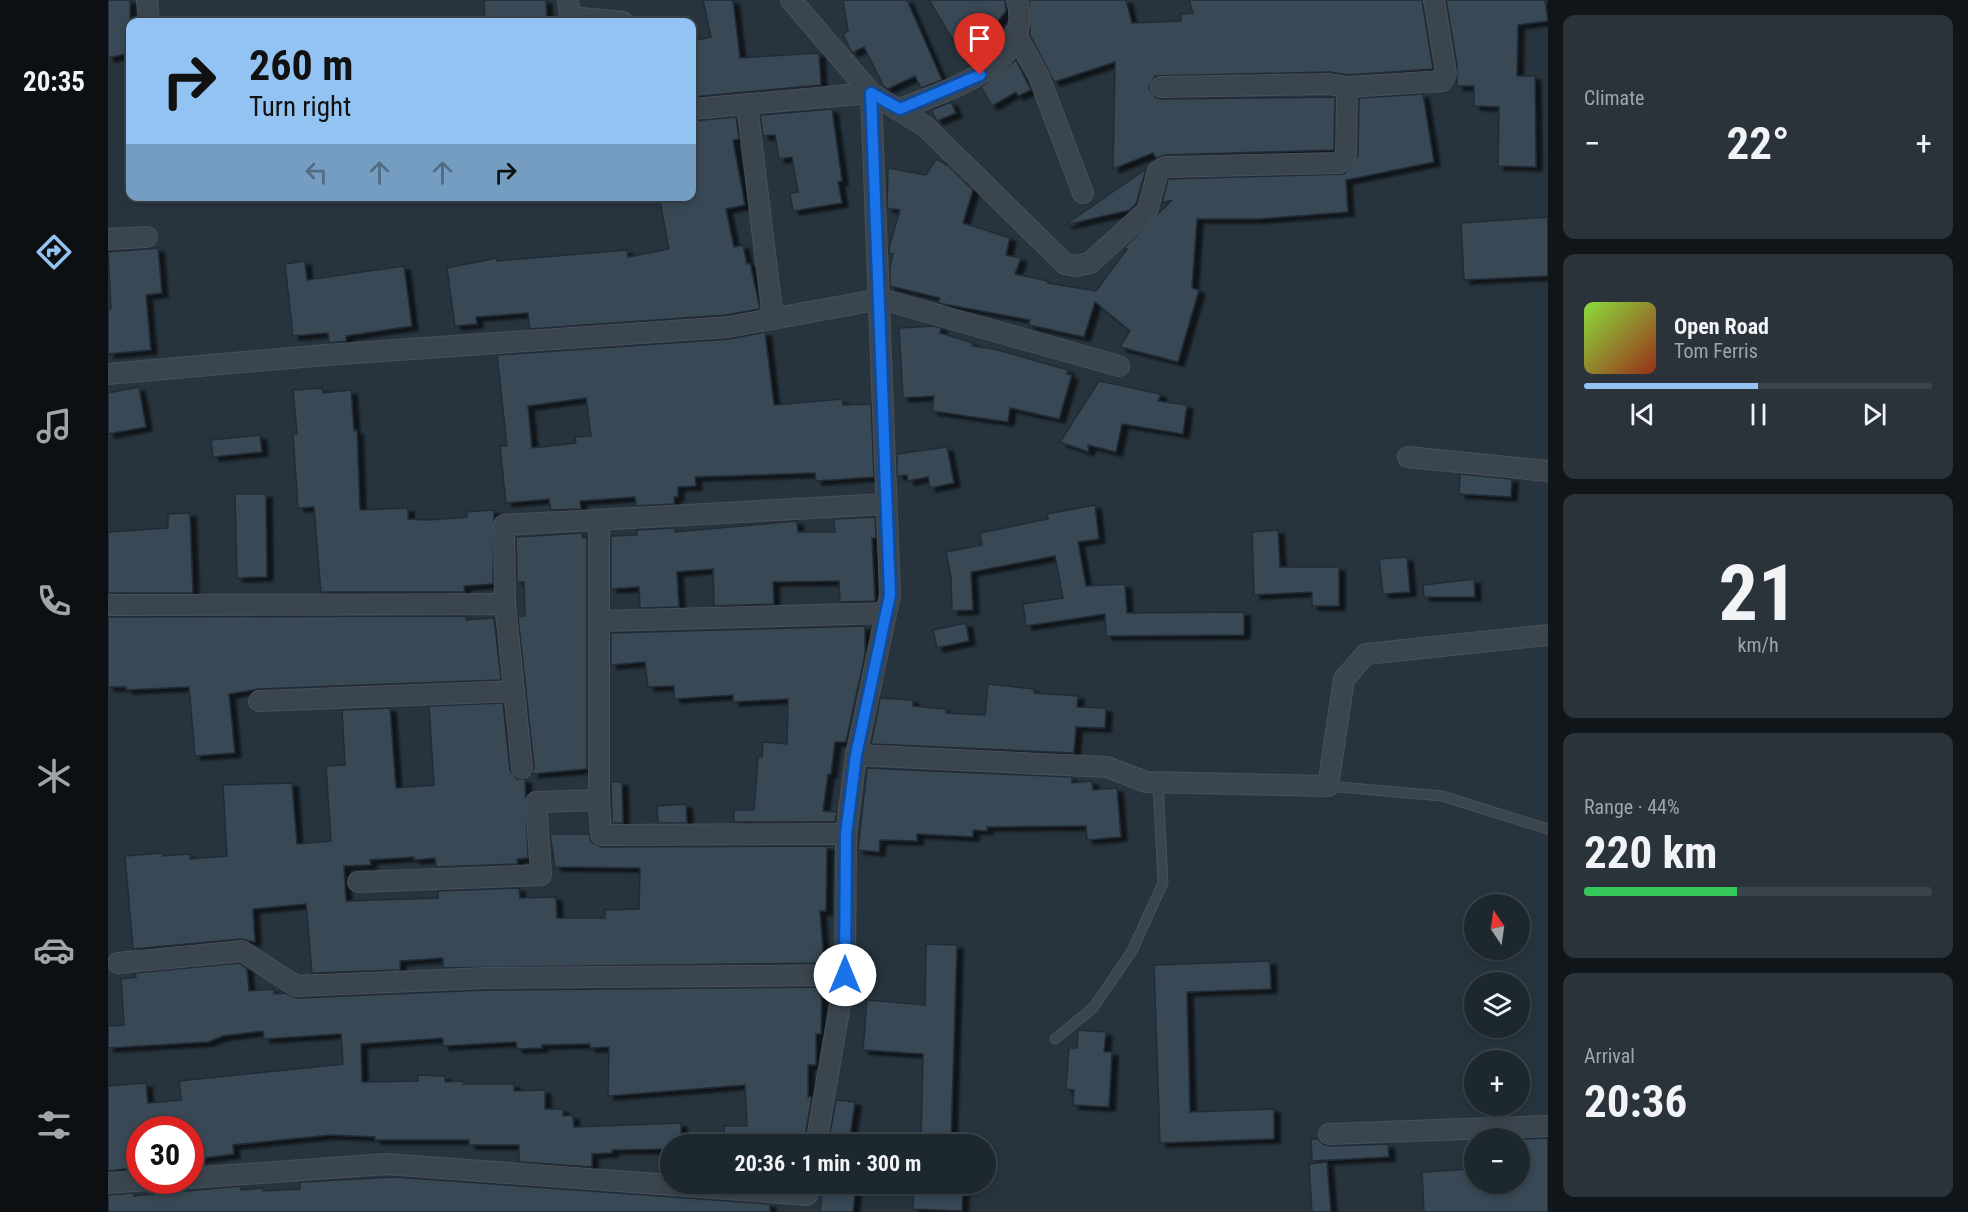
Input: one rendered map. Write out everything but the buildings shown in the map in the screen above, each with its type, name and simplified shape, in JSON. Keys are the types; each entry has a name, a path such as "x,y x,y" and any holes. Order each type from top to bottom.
{"street":[{"path":"147,0 149,18"},
{"path":"568,0 570,17 581,18"},
{"path":"791,0 871,93 926,127 1065,264 1075,266 1090,263 1147,211 1158,171 1165,167 1340,164 1346,155 1347,87"},
{"path":"900,109 980,75 1011,50 1020,14 1017,0"},
{"path":"1161,87 1330,84 1347,87 1442,81 1446,73 1434,0"},
{"path":"1015,33 1039,77 1083,193"},
{"path":"696,109 871,93"},
{"path":"818,1134 845,975 846,834 856,755 890,595 871,93"},
{"path":"747,105 773,319"},
{"path":"108,240 147,237"},
{"path":"108,374 325,355 728,327 878,300 1119,366"},
{"path":"1408,457 1548,471"},
{"path":"522,768 505,604 504,525 886,504"},
{"path":"599,520 601,835 846,834"},
{"path":"108,604 505,604"},
{"path":"599,621 886,613"},
{"path":"856,755 1107,767 1146,782 1158,783 1328,786 1344,679 1366,654 1548,635"},
{"path":"259,700 514,691"},
{"path":"358,882 541,875 536,802 599,800"},
{"path":"118,963 242,951 296,986 486,978 845,975"},
{"path":"1329,1134 1548,1126"},
{"path":"204,1177 386,1164 807,1197"},
{"path":"108,1183 126,1182"}],"lane":[{"path":"1055,1040 1093,1008 1126,961 1163,883 1158,783"},
{"path":"1328,786 1442,796 1548,830"}],"route":[{"path":"845,975 846,834 856,755 890,595 871,93 900,109 980,75"}]}
